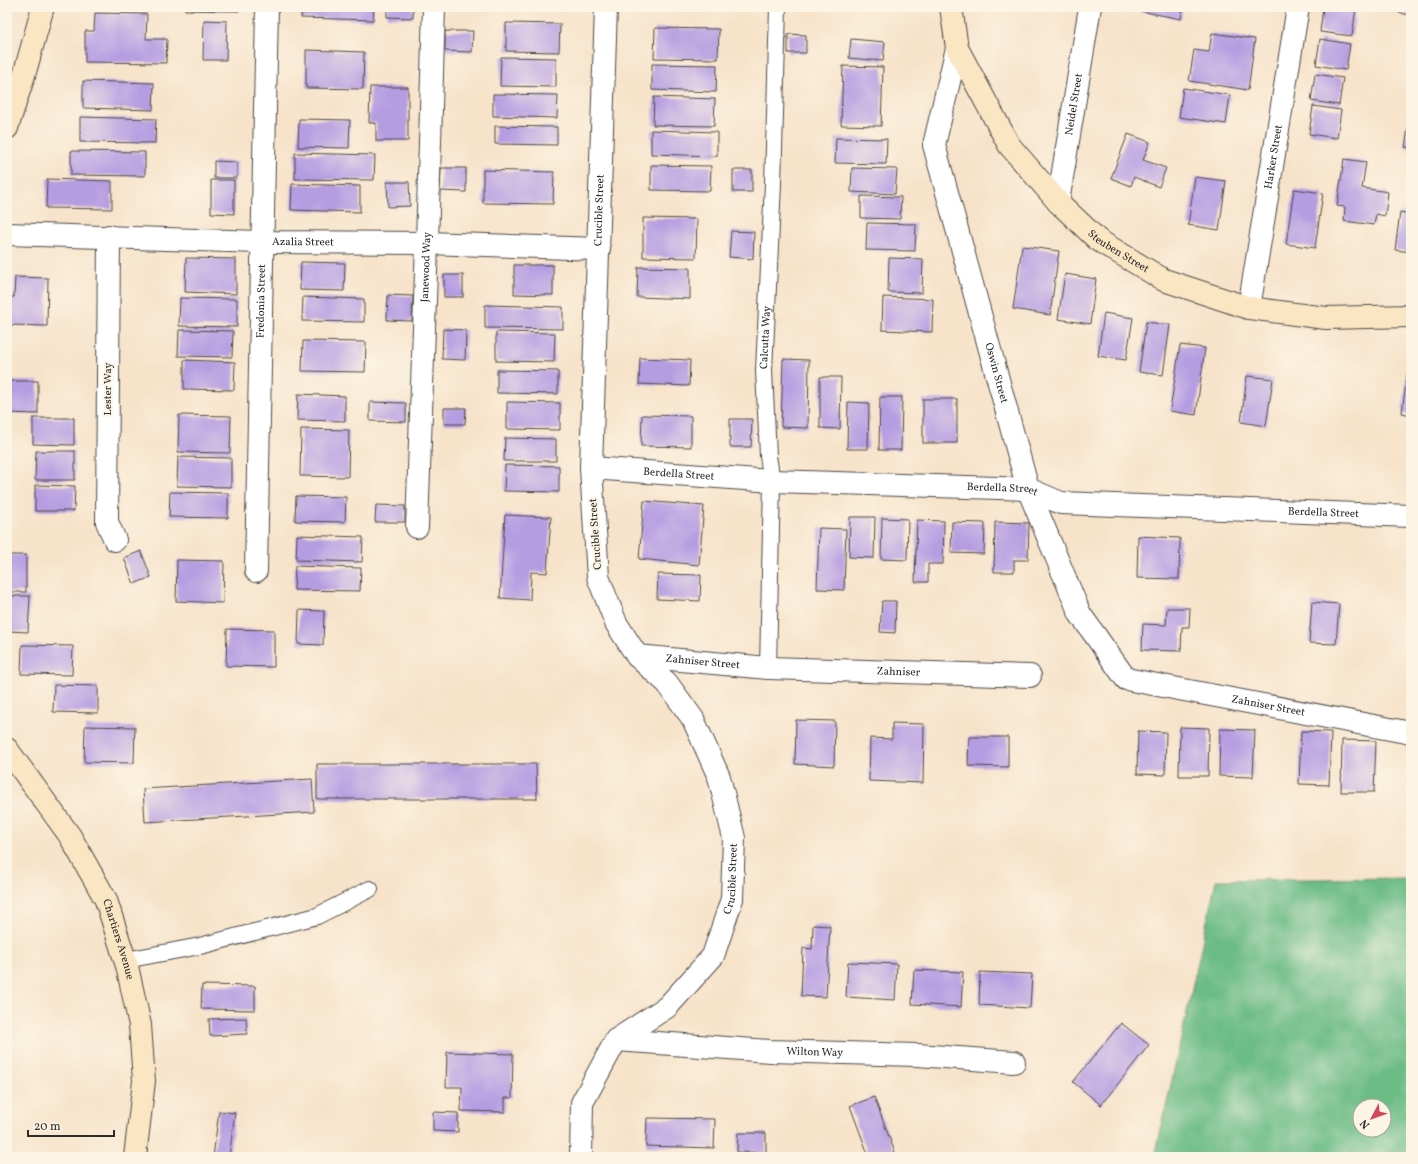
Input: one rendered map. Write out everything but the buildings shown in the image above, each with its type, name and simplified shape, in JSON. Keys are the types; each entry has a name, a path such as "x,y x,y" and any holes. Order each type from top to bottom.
{"street":[{"path":"7,128 26,72 41,7"},
{"name":"Fredonia Street","path":"256,571 264,242 267,7"},
{"name":"Janewood Way","path":"417,527 434,7"},
{"name":"Crucible Street","path":"581,1157 582,1103 616,1040 667,1007 713,956 732,899 734,838 719,778 693,719 667,683 637,656 616,623 598,577 591,468 606,7"},
{"name":"Steuben Street","path":"951,7 957,48 1008,145 1058,202 1098,240 1164,280 1249,308 1326,318 1411,316"},
{"name":"Neidel Street","path":"1058,202 1090,7"},
{"name":"Harker Street","path":"1249,308 1298,7"},
{"name":"Oswin Street","path":"957,48 934,145 1028,489 1080,614 1126,679"},
{"name":"Azalia Street","path":"7,234 264,242 427,243 599,250"},
{"name":"Lester Way","path":"109,236 107,522 115,540"},
{"name":"Berdella Street","path":"591,468 772,481 1028,489 1061,503 1411,516"},
{"name":"Zahniser Street","path":"637,656 768,668"},
{"name":"Zahniser","path":"768,668 1030,676"},
{"name":"Zahniser Street","path":"1126,679 1411,733"},
{"name":"Chartiers Avenue","path":"7,749 70,836 103,894 126,960 140,1025 144,1082 135,1157"},
{"name":"Wilton Way","path":"616,1040 770,1051 917,1055 1014,1062"}],"lane":[{"name":"Calcutta Way","path":"768,668 772,481 768,456 764,370 773,192 778,7"},
{"path":"126,960 200,946 317,916 370,890"}],"green space":[{"path":"1411,878 1411,1157 1155,1157 1216,880"}]}
